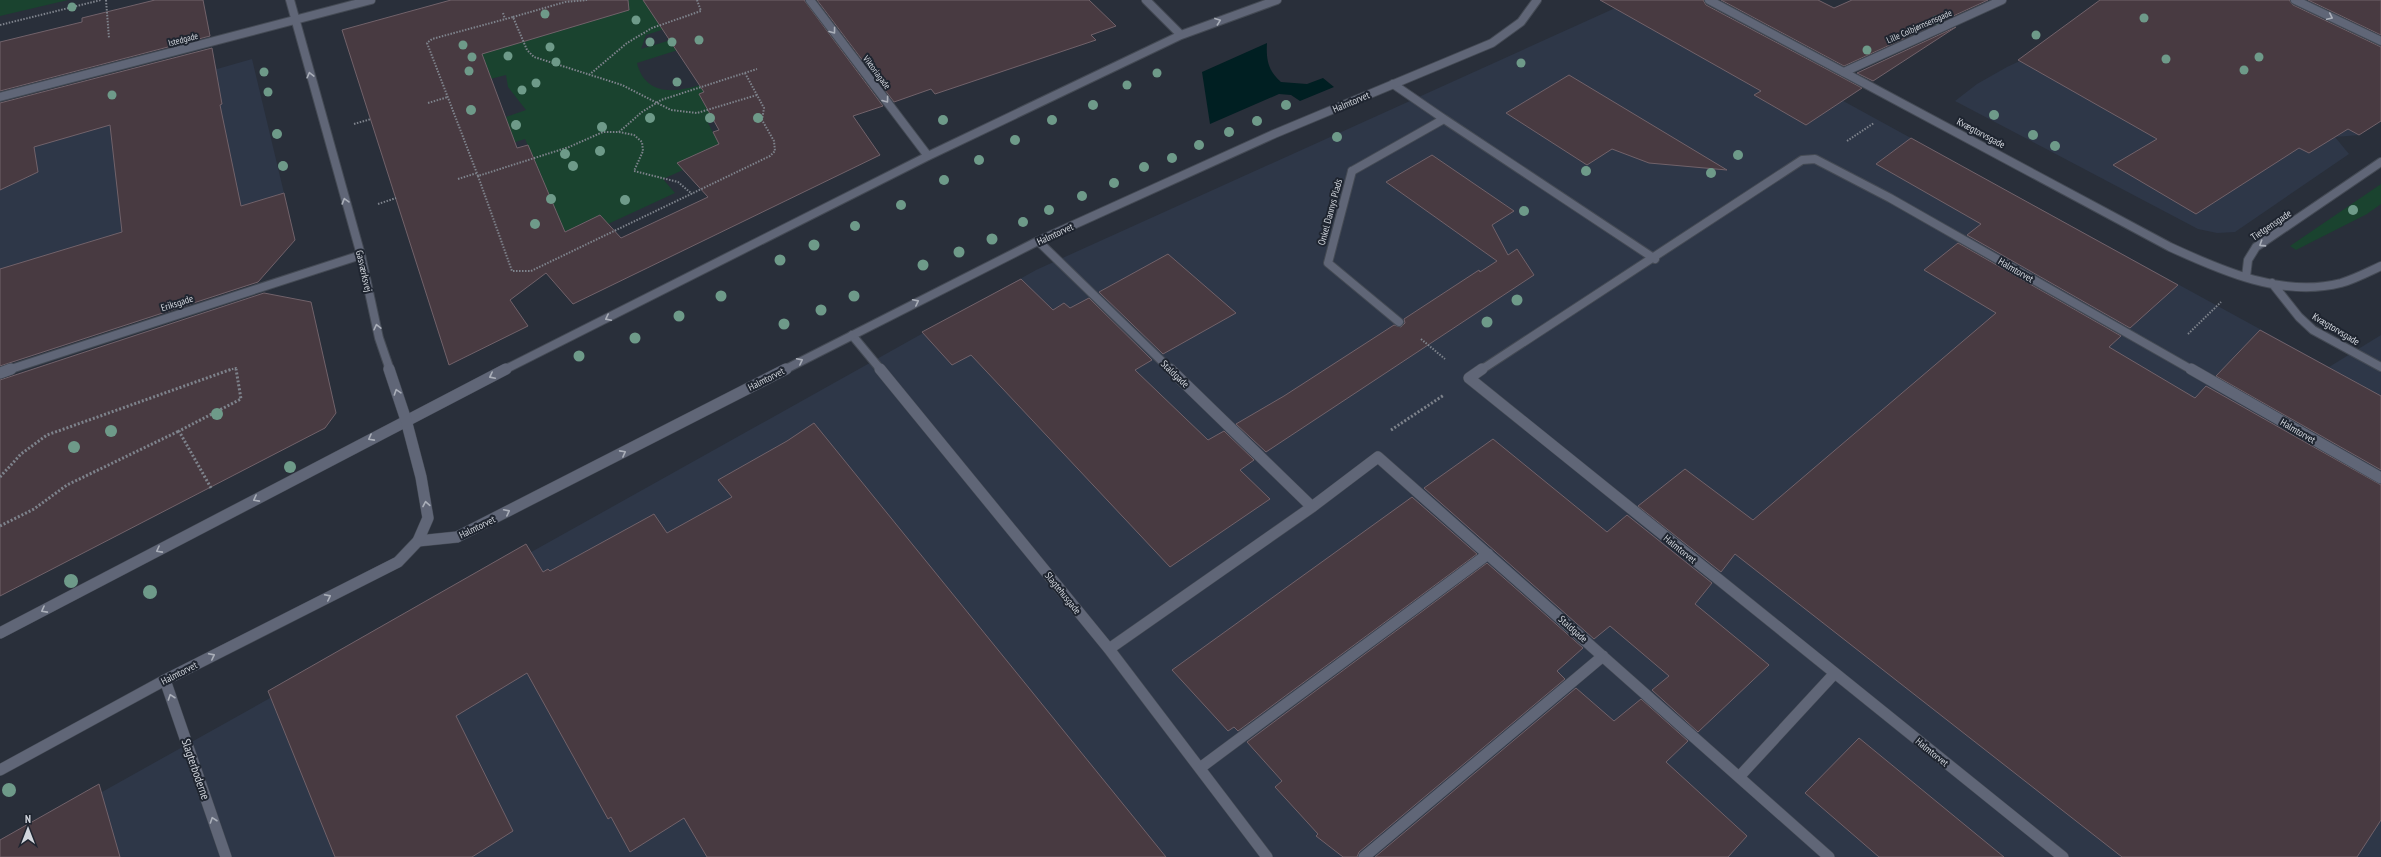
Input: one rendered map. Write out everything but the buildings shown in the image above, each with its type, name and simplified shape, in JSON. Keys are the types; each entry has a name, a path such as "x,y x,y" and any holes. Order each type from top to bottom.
{"street":[{"name":"Gasværksvej","path":"290,0 360,254 379,338 406,420 421,477 428,518 418,541"},
{"name":"Istedgade","path":"0,97 371,0"},
{"name":"Viktoriagade","path":"810,0 928,156"},
{"path":"1146,0 1181,34"},
{"path":"0,633 406,420 928,156 1181,34 1277,0"},
{"name":"Halmtorvet","path":"0,770 165,680 398,562 418,541 457,537 1038,241 1274,134 1503,37 1521,22 1537,0"},
{"name":"Kvægtorvsgade","path":"1709,0 2170,247 2204,263 2246,277"},
{"name":"Lille Colbjørnsensgade","path":"1844,72 2002,0"},
{"path":"2295,0 2381,41"},
{"path":"1393,84 1655,259"},
{"name":"Onkel Dannys Plads","path":"1399,322 1328,263 1352,170 1444,119"},
{"name":"Halmtorvet","path":"2063,857 1834,674 1469,378 1655,259 1802,160 1815,159 1828,164 2381,478"},
{"name":"Tietgensgade","path":"2246,277 2248,260 2256,247 2295,222 2381,162"},
{"name":"Staldgade","path":"1038,241 1312,507"},
{"name":"Eriksgade","path":"0,373 360,254"},
{"path":"2246,277 2272,283 2309,286 2336,284 2381,266"},
{"name":"Kvægtorvsgade","path":"2272,283 2299,318 2313,330 2381,367"},
{"name":"Slagtehusgade","path":"852,335 1109,649 1267,857"},
{"path":"1109,649 1312,507 1378,457"},
{"name":"Staldgade","path":"1378,457 1829,857"},
{"path":"1200,768 1488,554"},
{"path":"1364,857 1603,656"},
{"path":"1739,777 1834,674"},
{"name":"Slagterboderne","path":"165,680 226,857"}],"path":[{"path":"0,25 101,0"},
{"path":"106,0 111,68"},
{"path":"587,0 565,2 428,41 427,43 477,173 512,271 517,273 530,271 766,160 774,151 774,140 762,120 764,108 745,73"},
{"path":"589,74 628,43 652,28 701,11 702,9 697,0"},
{"path":"502,13 505,19"},
{"path":"513,17 527,50 534,57 548,63 589,74 637,91 656,103 681,112 697,113 757,95"},
{"path":"619,132 634,118 656,103 673,96 757,69"},
{"path":"428,103 448,97"},
{"path":"1828,164 1827,155 1903,103"},
{"path":"478,176 569,147 603,132 619,132 634,135 642,142 643,151 634,170 636,174 678,182 692,194"},
{"path":"458,179 477,173"},
{"path":"2166,356 2246,277"},
{"path":"1378,457 1385,434 1469,378 1399,322"},
{"path":"0,477 21,454 47,435 236,368 241,399 179,431 67,485 34,508 0,526"},
{"path":"179,431 225,514"}],"shaded area":[{"path":"1633,0 1659,0 2329,367 2381,335 2381,857 0,857 0,849 1036,270"},
{"path":"2109,19 2298,103 2359,135 2335,137 2349,154 2235,232 2217,233 2198,229 1955,101 1977,84 2007,67"},
{"path":"1267,43 1269,64 1273,74 1281,82 1307,84 1323,78 1334,87 1300,101 1291,95 1279,94 1210,124 1202,72"},
{"path":"252,59 284,193 0,280 0,123 215,64 217,69"}],"green space":[{"path":"0,0 68,0 0,16"},
{"path":"626,0 669,0 653,15 658,22 676,17 680,24 646,35 641,49 684,36 678,50 637,63 643,77 653,86 665,90 678,90 707,83 734,73 739,81 699,94 704,104 715,113 705,117 718,142 756,129 677,163 683,170 663,179 675,193 608,224 600,215 560,234 492,193 542,177 525,139 478,154 508,124 506,117 526,110 508,87 506,75 455,88 455,55"},
{"path":"2381,184 2381,204 2367,214 2296,250 2290,246"}]}
